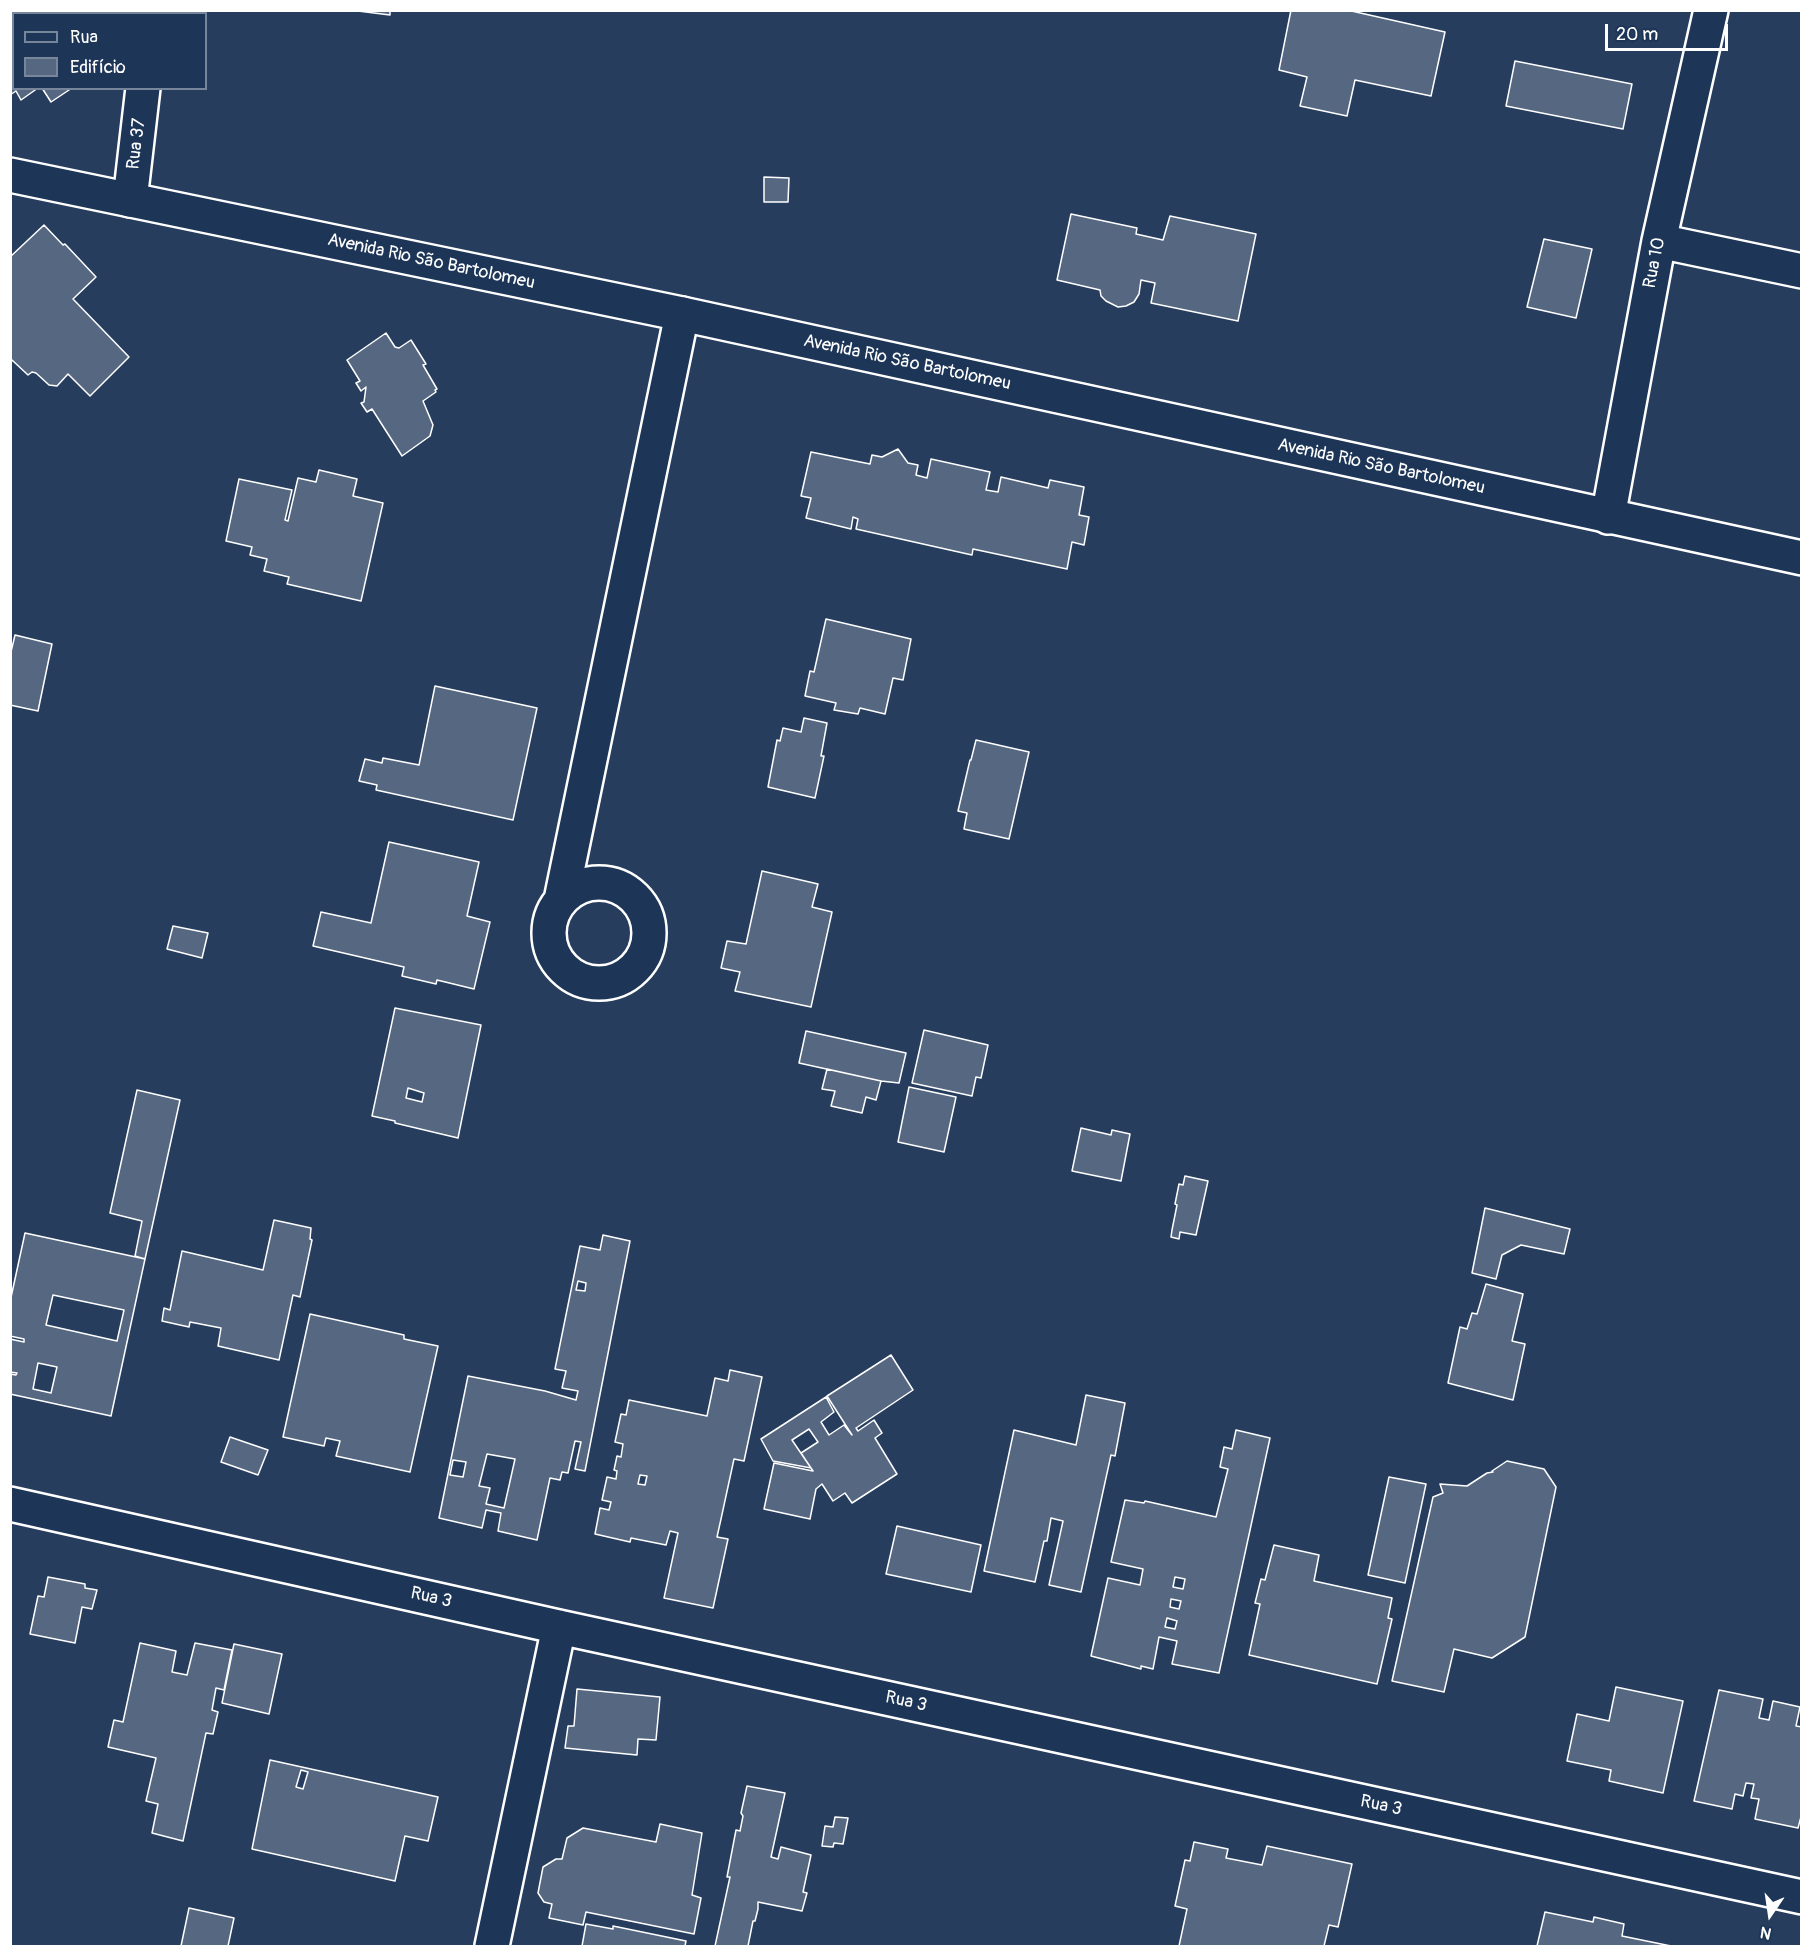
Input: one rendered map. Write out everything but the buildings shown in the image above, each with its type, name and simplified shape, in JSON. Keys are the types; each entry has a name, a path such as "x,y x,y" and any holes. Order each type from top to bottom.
{"street":[{"name":"Rua 10","path":"1608,517 1659,241 1711,10"},
{"name":"Rua 37","path":"130,200 143,90"},
{"name":"Avenida Rio São Bartolomeu","path":"10,175 682,314 1802,558"},
{"path":"1659,241 1802,271"},
{"path":"561,900 682,314"},
{"name":"Rua 3","path":"10,1504 559,1627 1802,1897"},
{"path":"492,1947 559,1627"}]}
